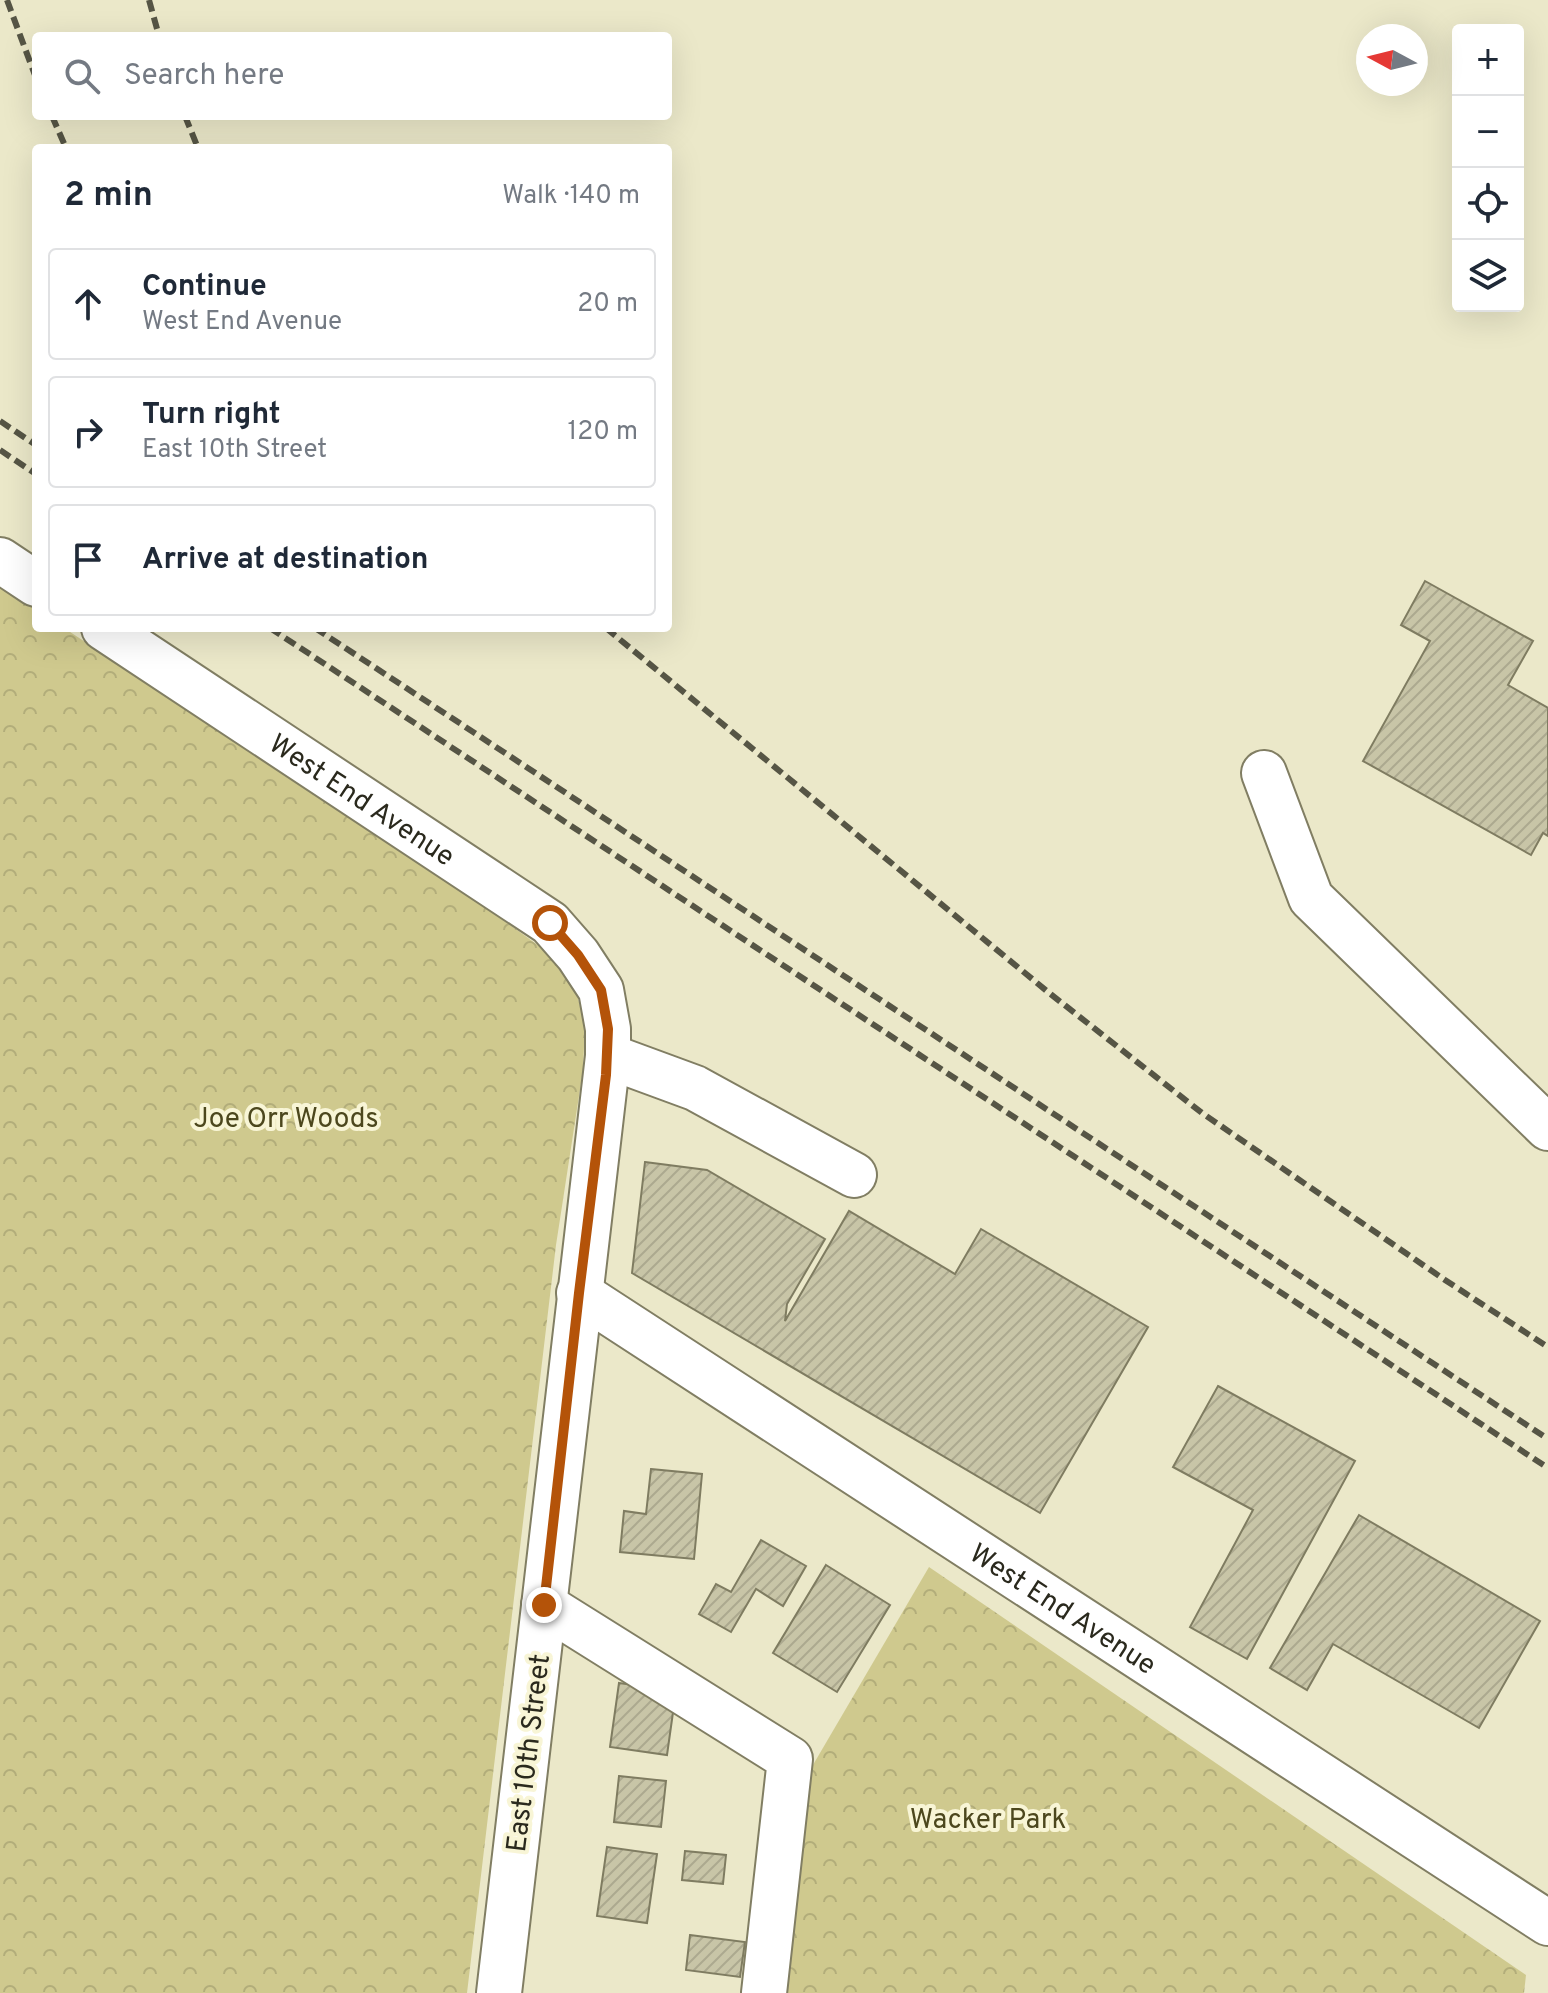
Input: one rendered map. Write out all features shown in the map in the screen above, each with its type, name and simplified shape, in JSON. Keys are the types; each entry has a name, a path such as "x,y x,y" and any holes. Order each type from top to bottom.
{"street":[{"path":"0,560 32,581"},
{"name":"West End Avenue","path":"110,632 550,923 578,955 601,990"},
{"path":"1264,773 1311,898 1548,1128"},
{"name":"East 10th Street","path":"499,1993 608,1056 608,1029 601,990"},
{"path":"608,1056 695,1088 854,1175"},
{"name":"West End Avenue","path":"579,1293 1548,1923"},
{"path":"544,1605 790,1759 764,1993"}],"green space":[{"name":"Joe Orr Woods","path":"0,586 32,606 32,632 70,632 460,889 546,951 567,975 577,995 585,1024 583,1070 556,1245 467,1993 0,1993"},
{"name":"Wacker Park","path":"929,1567 1526,1975 1524,1993 781,1993 810,1770"}],"building":[{"path":"1425,581 1533,641 1508,685 1548,708 1548,836 1543,833 1531,855 1363,761 1430,641 1401,625"},
{"path":"645,1162 707,1170 825,1239 787,1304 785,1321 849,1211 955,1274 981,1229 1148,1327 1040,1513 632,1273"},
{"path":"1218,1386 1355,1461 1247,1659 1190,1627 1253,1510 1173,1467"},
{"path":"651,1469 702,1474 694,1559 620,1552 624,1511 646,1514"},
{"path":"1359,1515 1540,1621 1479,1728 1333,1644 1307,1690 1270,1668"},
{"path":"761,1540 806,1566 783,1606 756,1589 731,1632 699,1614 716,1584 731,1592"},
{"path":"826,1565 890,1605 837,1692 773,1653"},
{"path":"619,1683 676,1691 667,1755 610,1747"},
{"path":"619,1776 666,1781 661,1827 614,1822"},
{"path":"607,1847 657,1854 647,1923 597,1916"},
{"path":"685,1851 726,1855 723,1884 682,1880"},
{"path":"690,1935 745,1942 740,1977 686,1970"}],"railway":[{"path":"7,0 32,67"},
{"path":"149,0 158,32"},
{"path":"54,120 64,144"},
{"path":"187,120 196,144"},
{"path":"0,421 32,442"},
{"path":"0,450 32,471"},
{"path":"276,632 1548,1468"},
{"path":"321,632 1548,1439"},
{"path":"611,632 1048,992 1202,1113 1548,1347"}],"route":[{"path":"544,1605 606,1075 608,1029 601,990 578,955 550,923"}]}
